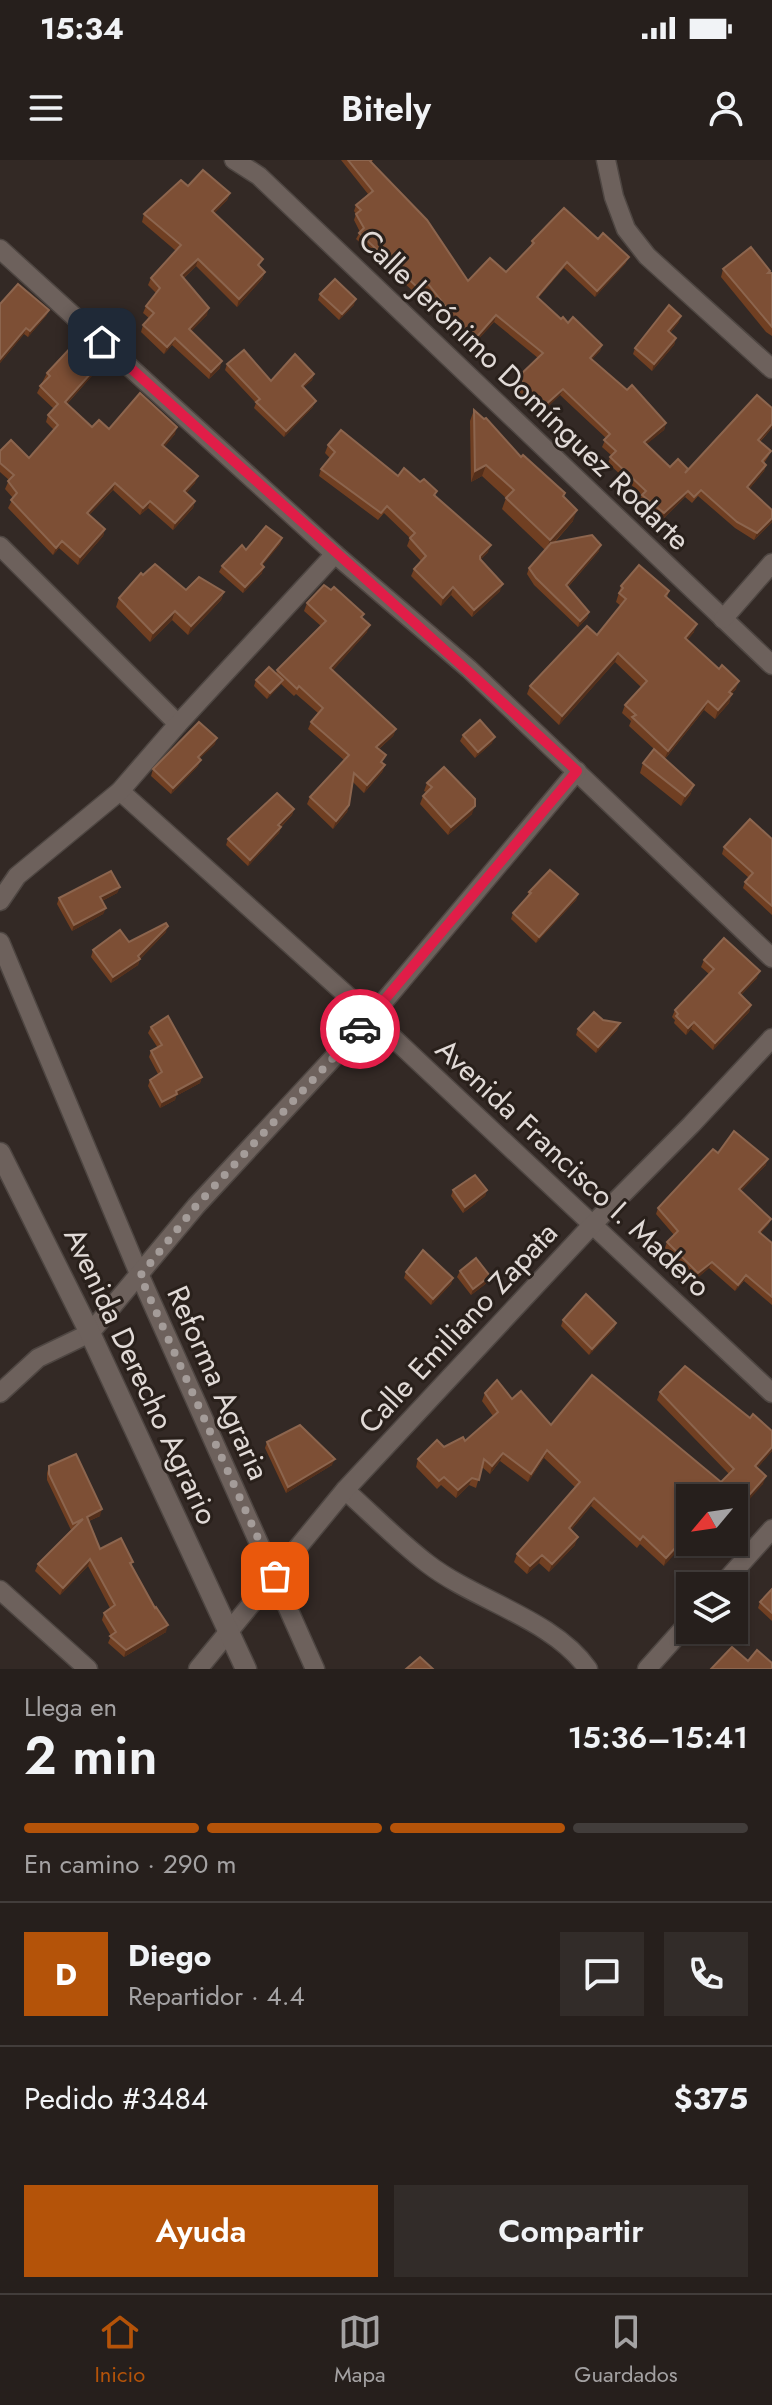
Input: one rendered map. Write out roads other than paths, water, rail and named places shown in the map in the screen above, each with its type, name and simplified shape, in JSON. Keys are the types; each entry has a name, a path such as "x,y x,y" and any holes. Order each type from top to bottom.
{"street":[{"name":"Calle Jerónimo Domínguez Rodarte","path":"234,160 259,176 772,665"},
{"path":"606,160 614,197 626,229 647,256 772,369"},
{"path":"0,249 335,554 469,669 772,958"},
{"path":"0,546 178,724"},
{"path":"0,901 17,876 120,791 335,554"},
{"path":"723,619 772,563"},
{"path":"0,1393 38,1358 90,1333 196,1206 371,1017 577,771"},
{"name":"Avenida Francisco I. Madero","path":"120,791 371,1017 772,1393"},
{"name":"Reforma Agraria","path":"0,942 140,1276 315,1669"},
{"name":"Calle Emiliano Zapata","path":"198,1669 345,1490 772,1038"},
{"name":"Avenida Derecho Agrario","path":"0,1153 90,1333 246,1669"},
{"path":"345,1490 428,1564 470,1592 548,1633 588,1669"},
{"path":"734,1572 772,1529"},
{"path":"0,1590 88,1669"},
{"path":"647,1669 676,1637"}]}
